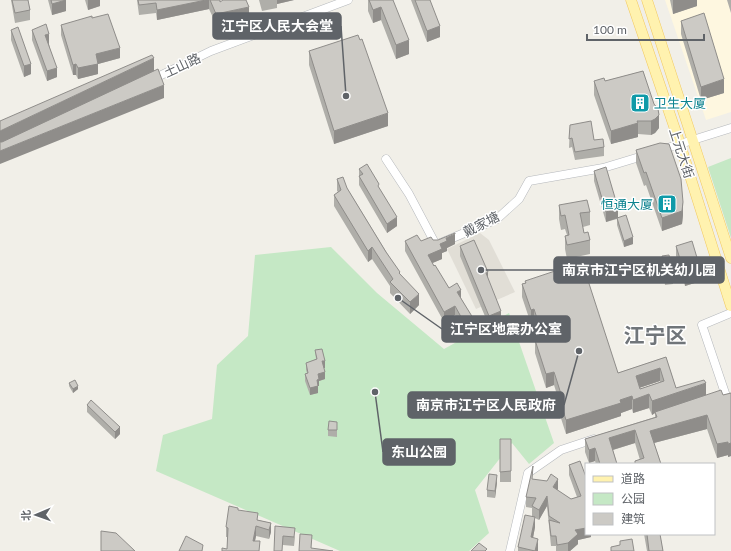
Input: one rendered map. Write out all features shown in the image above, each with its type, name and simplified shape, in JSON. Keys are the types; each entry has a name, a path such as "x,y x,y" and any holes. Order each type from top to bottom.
{"main road":[{"name":"上元大街","path":"631,0 680,144 731,306"},
{"name":"上元大街","path":"647,0 731,258"}],"street":[{"name":"土山路","path":"146,82 211,51 348,0"},
{"path":"680,144 731,128"},
{"name":"戴家塘","path":"386,159 409,194 436,245 497,219 519,199 529,181 603,168 680,144"},
{"path":"711,401 726,396 702,325 731,314"},
{"path":"510,551 528,473 561,450 599,438"}],"shaded area":[{"path":"665,0 731,0 731,112 706,120"},
{"path":"480,233 489,240 515,292 476,309 447,249"}],"green space":[{"path":"731,158 731,238 708,167"},
{"path":"331,247 377,293 444,349 509,313 554,443 529,464 512,443 475,490 489,533 469,551 340,551 156,471 163,435 212,419 217,365 248,336 255,255"}],"building":[{"path":"12,0 28,0 30,10 15,13"},
{"path":"51,0 66,0 52,4"},
{"path":"138,0 206,0 157,10 156,3 139,5"},
{"path":"210,0 220,0 220,2 223,0 246,0 249,7 216,14"},
{"path":"369,0 393,0 409,40 396,45 381,7 373,10"},
{"path":"415,0 430,0 440,26 427,31"},
{"path":"704,13 724,79 701,87 681,21"},
{"path":"108,14 120,48 96,54 98,64 78,68 76,64 73,65 61,25 92,16 92,18"},
{"path":"46,24 49,34 45,35 57,68 47,71 32,30"},
{"path":"18,27 31,64 24,66 11,30"},
{"path":"358,35 360,40 362,39 388,113 334,131 309,51"},
{"path":"152,55 154,58 0,131 0,121"},
{"path":"158,69 164,85 0,151 0,142"},
{"path":"643,71 659,115 651,121 637,121 638,123 611,131 594,81 604,78 605,81"},
{"path":"591,121 594,140 603,139 604,147 575,152 572,138 569,139 570,125"},
{"name":"恒通大厦","path":"660,143 669,144 681,179 683,202 682,211 662,218 646,172 644,173 636,150"},
{"path":"367,164 379,184 378,186 397,217 387,224 359,176 363,174 359,169"},
{"path":"606,167 618,208 606,212 594,171"},
{"path":"343,177 347,188 400,272 399,273 419,294 410,302 390,282 393,279 372,247 368,251 334,195 341,190 337,179"},
{"path":"587,200 590,212 580,213 584,233 588,232 590,240 567,245 565,236 569,235 565,215 561,216 559,205"},
{"path":"626,215 633,237 624,241 617,218"},
{"path":"455,233 446,238 447,241 440,244 442,249 428,255 449,288 457,283 461,290 457,292 473,318 477,318 481,324 468,332 463,325 465,324 455,306 444,312 405,241 417,235 421,241 431,237 433,240 438,240"},
{"path":"474,240 488,272 486,273 501,311 489,316 460,246"},
{"path":"692,241 701,271 685,275 676,246"},
{"path":"669,255 673,277 665,278 662,256"},
{"path":"582,262 618,373 666,357 676,388 704,380 706,383 652,401 649,394 633,400 632,396 620,400 621,403 566,420 559,398 562,397 554,372 546,374 535,340 543,337 534,309 531,310 522,284 526,283 525,281","holes":["660,368 664,381 640,389 636,376"]},
{"path":"322,349 325,361 322,361 325,372 318,374 318,386 310,388 305,374 308,373 306,363 317,359 315,350"},
{"path":"75,380 78,386 73,389 69,383"},
{"path":"721,390 723,395 731,393 731,443 728,444 728,442 717,444 707,415 650,431 661,463 635,463 635,461 644,458 635,430 609,438 617,463 600,463 595,448 589,450 585,439 657,417 655,412"},
{"path":"91,400 120,427 115,432 87,405"},
{"path":"329,421 337,422 337,430 328,430"},
{"path":"500,439 511,439 511,471 500,472"},
{"path":"580,461 585,474 585,528 575,530 578,534 568,543 557,545 556,536 551,536 549,520 560,523 549,516 547,496 539,510 532,506 536,498 526,497 533,466 532,479 547,481 551,474 558,479 553,487 571,499 581,496 569,465"},
{"path":"489,474 497,475 495,491 487,490"},
{"path":"229,506 238,508 238,510 258,513 257,520 271,523 269,530 256,526 253,541 260,541 259,551 222,551 222,548 227,549 228,528 226,527"},
{"path":"525,515 535,517 531,537 538,539 535,551 518,547"},
{"path":"275,526 295,528 294,537 283,536 282,551 274,551"},
{"path":"101,531 116,533 135,551 101,551"},
{"path":"300,534 312,535 311,548 333,551 299,551"},
{"path":"647,535 660,535 663,551 649,551"},
{"path":"186,536 203,545 202,551 179,551"},
{"path":"632,539 634,551 611,551 611,547 620,545 620,541"},
{"path":"479,543 487,549 485,551 471,551"}],"place":[{"name":"江宁区人民大会堂","path":"346,96"},
{"name":"卫生大厦","path":"640,103"},
{"name":"恒通大厦","path":"667,204"},
{"name":"南京市江宁区机关幼儿园","path":"481,270"},
{"name":"江宁区地震办公室","path":"398,298"},
{"name":"南京市江宁区人民政府","path":"579,351"},
{"name":"东山公园","path":"375,392"}],"district":[{"name":"江宁区","path":"655,334"}]}
